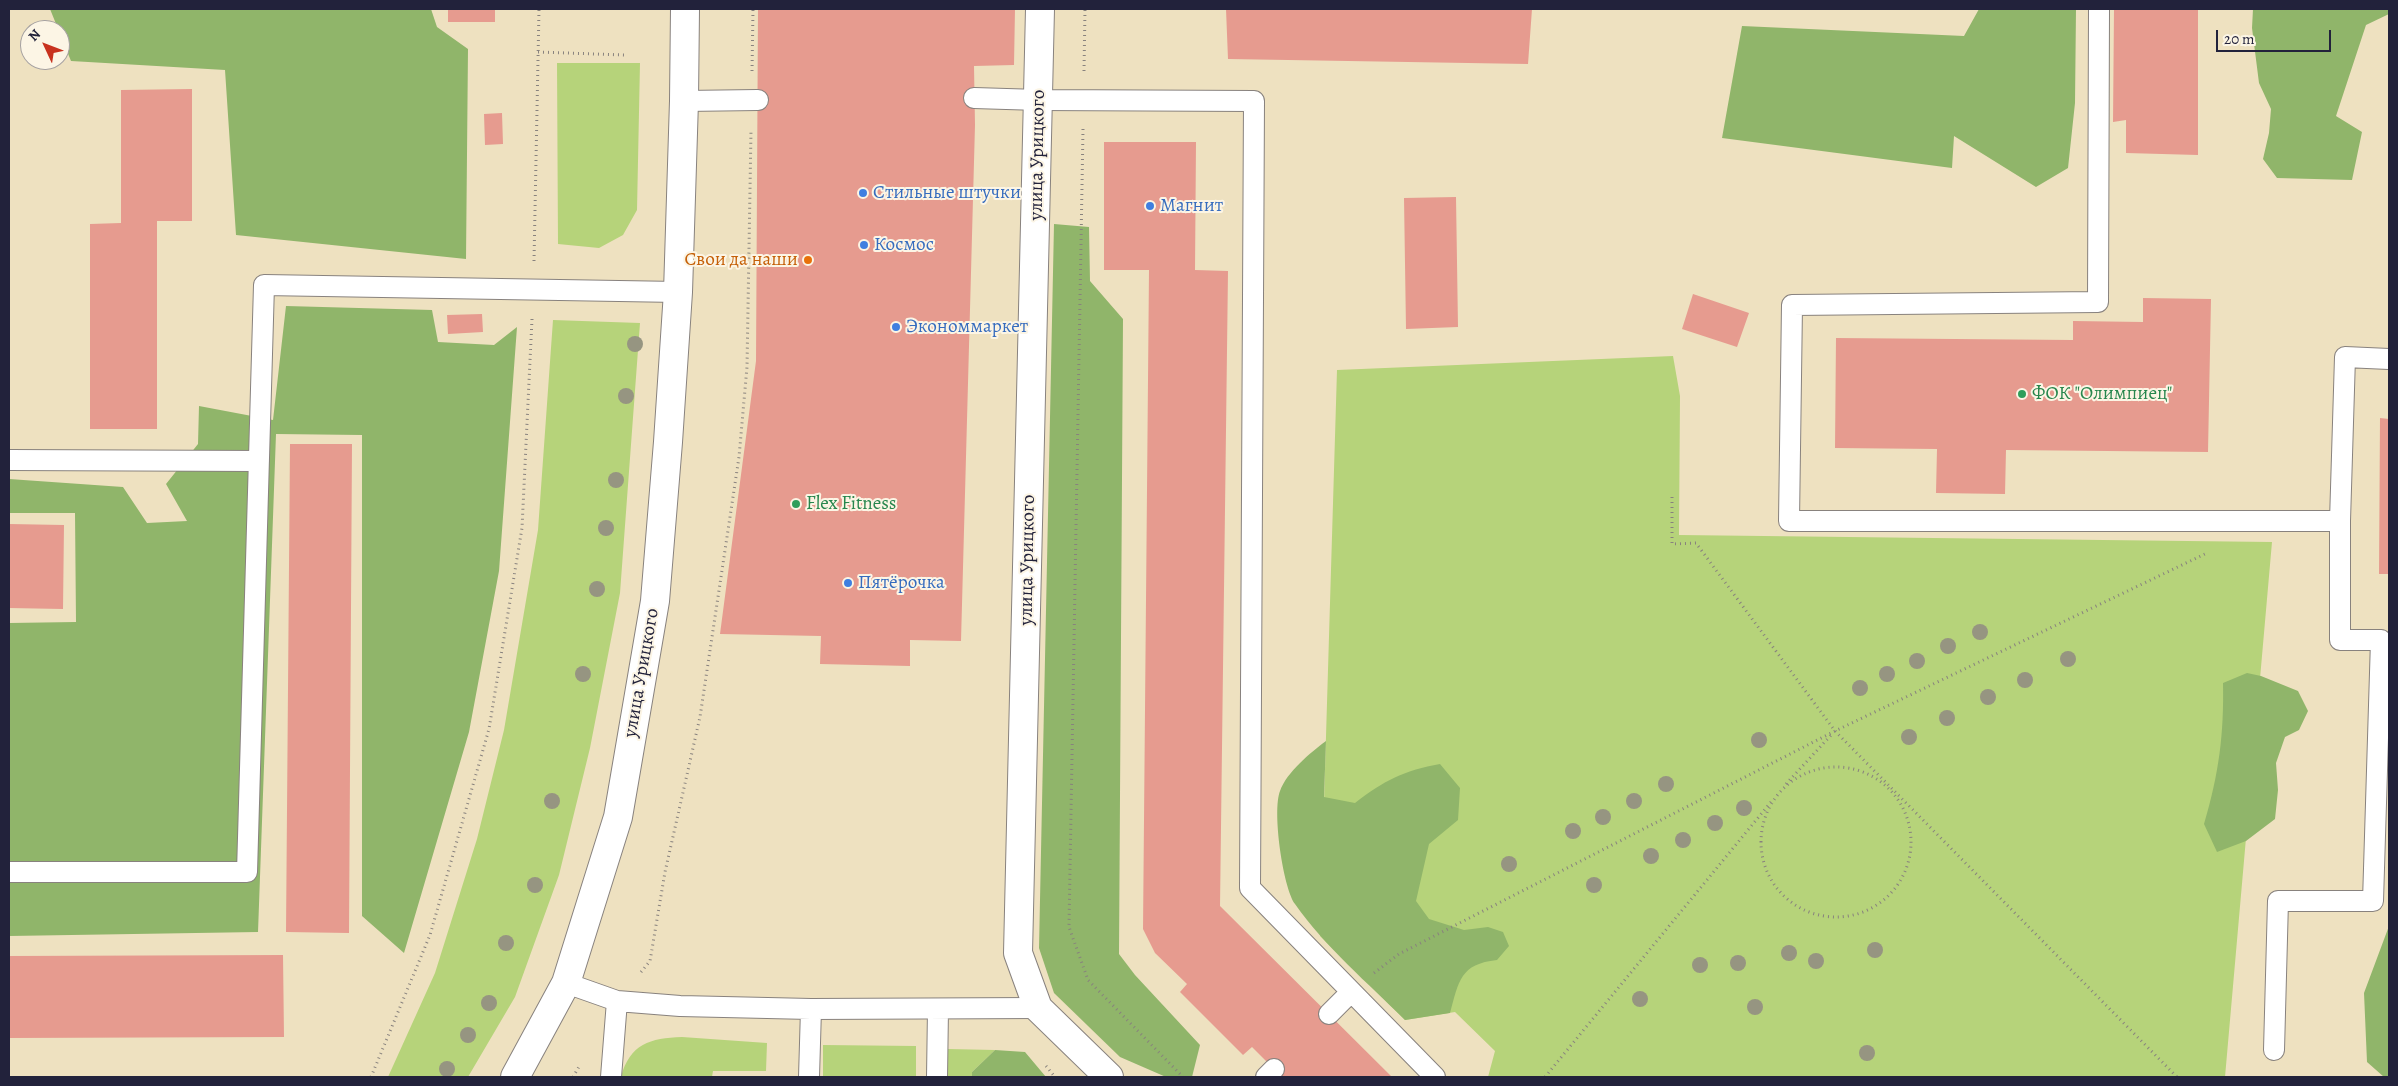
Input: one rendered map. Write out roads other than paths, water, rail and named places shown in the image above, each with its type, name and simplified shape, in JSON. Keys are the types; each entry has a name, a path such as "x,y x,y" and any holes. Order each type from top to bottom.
{"street":[{"name":"улица Урицкого","path":"515,1077 566,983 618,817 654,601 668,442 678,292 685,9"},
{"name":"улица Урицкого","path":"1040,9 1018,953 1038,1008 1109,1077"}],"lane":[{"path":"2099,9 2098,302 1792,305 1789,521 2340,521"},
{"path":"974,98 1083,101 1254,101 1250,888 1435,1077"},
{"path":"684,102 754,100"},
{"path":"9,872 247,872 264,285 678,292"},
{"path":"2274,1050 2278,901 2374,901 2381,640 2340,640 2340,521 2345,357 2389,359"},
{"path":"9,460 259,461"},
{"path":"566,983 617,1001 680,1006 811,1009 1038,1008"},
{"path":"1329,1014 1350,992"},
{"path":"611,1077 617,1001"},
{"path":"809,1077 811,1009"},
{"path":"937,1077 938,1009"}],"place":[{"name":"Стильные штучки","path":"863,193"},
{"name":"Магнит","path":"1150,206"},
{"name":"Космос","path":"864,245"},
{"name":"Свои да наши","path":"808,260"},
{"name":"Экономмаркет","path":"896,327"},
{"name":"ФОК \"Олимпиец\"","path":"2022,394"},
{"name":"Flex Fitness","path":"796,504"},
{"name":"Пятёрочка","path":"848,583"}]}
